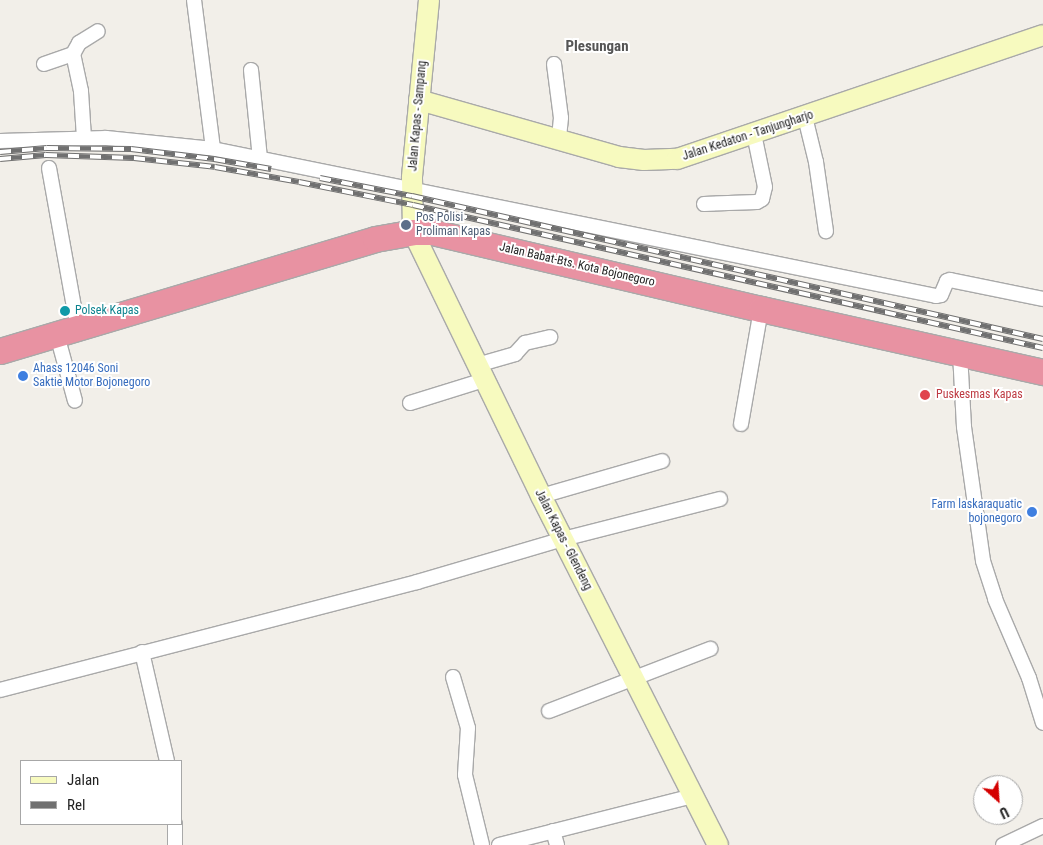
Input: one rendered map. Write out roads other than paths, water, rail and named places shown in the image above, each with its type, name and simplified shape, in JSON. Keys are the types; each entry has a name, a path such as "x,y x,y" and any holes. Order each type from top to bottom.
{"highway":[{"name":"Jalan Babat-Bts. Kota Bojonegoro","path":"0,351 375,239 413,232 432,232 761,309 1043,372"}],"street":[{"path":"194,0 213,149"},
{"name":"Jalan Kapas - Sampang","path":"413,232 412,188 429,0"},
{"path":"44,64 73,54 80,43 98,31"},
{"name":"Jalan Kedaton - Tanjungharjo","path":"419,100 559,138 619,157 644,160 677,159 1043,36"},
{"path":"73,54 81,92 84,138"},
{"path":"554,64 561,118 559,138"},
{"path":"252,70 260,158"},
{"path":"805,117 816,162 826,231"},
{"path":"704,204 757,202 762,199 765,187 754,134"},
{"path":"0,141 106,138 213,149 938,296 947,281 950,280 1043,299"},
{"path":"49,168 75,401"},
{"name":"Jalan Kapas - Glendeng","path":"413,232 541,496 718,845"},
{"path":"741,424 761,309"},
{"path":"410,403 481,372 515,354 525,344 550,338"},
{"path":"960,353 964,427 983,561 995,599 1029,678 1043,723"},
{"path":"541,496 662,461"},
{"path":"0,690 417,582 563,539 720,499"},
{"path":"549,711 710,649"},
{"path":"142,652 167,760"},
{"path":"453,677 468,728 465,775 482,845"},
{"path":"500,845 555,838 692,796"},
{"path":"175,825 175,845"},
{"path":"1003,845 1041,832"}],"railway":[{"path":"0,152 47,148 131,149 214,159 271,169"},
{"path":"0,159 46,155 134,158 215,167 299,182 413,205 1043,348"},
{"path":"320,178 412,196 1043,339"}],"place":[{"name":"Pos Polisi Proliman Kapas","path":"406,225"},
{"name":"Polsek Kapas","path":"65,311"},
{"name":"Ahass 12046 Soni Saktie Motor Bojonegoro","path":"23,376"},
{"name":"Puskesmas Kapas","path":"925,395"},
{"name":"Farm laskaraquatic bojonegoro","path":"1032,512"}],"district":[{"name":"Plesungan","path":"597,47"}]}
